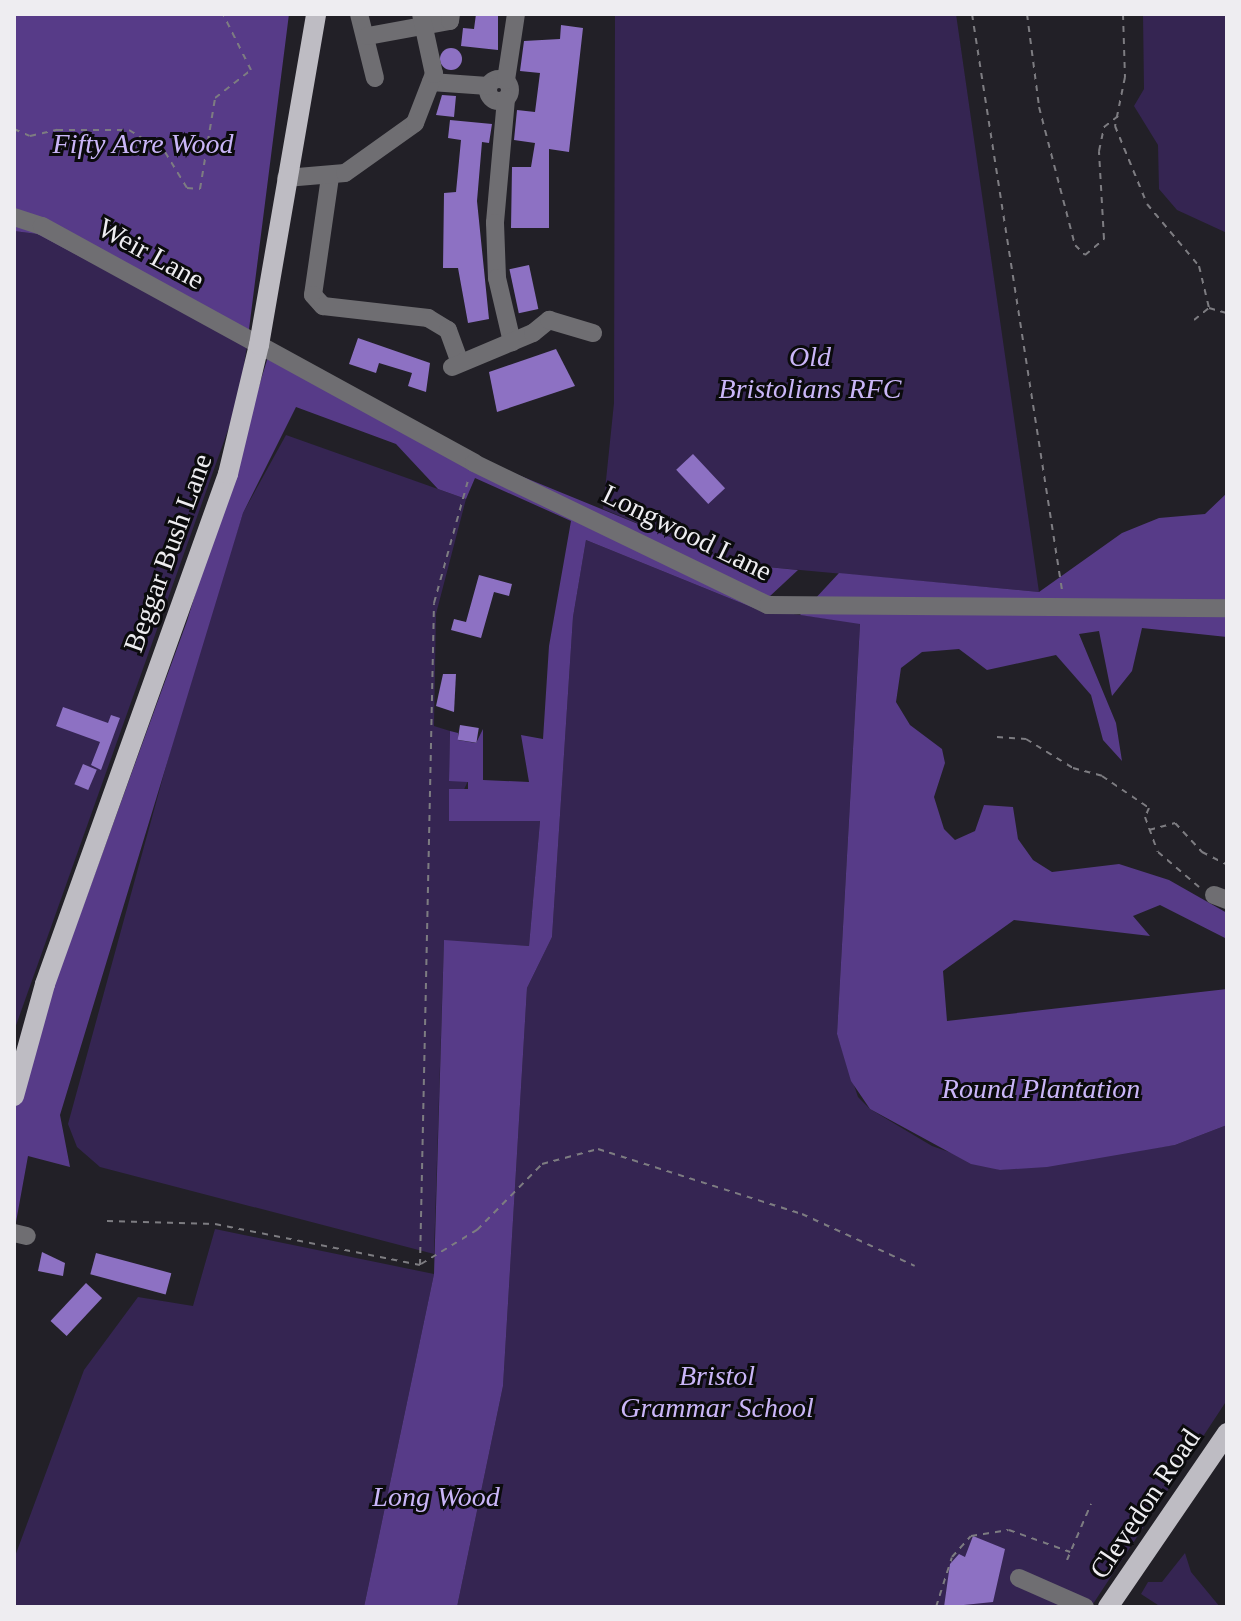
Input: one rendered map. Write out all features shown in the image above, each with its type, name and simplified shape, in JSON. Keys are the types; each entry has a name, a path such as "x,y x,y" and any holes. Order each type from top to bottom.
{"main road":[{"name":"Beggar Bush Lane","path":"14,1096 45,984 228,474 259,345 316,14"},
{"name":"Clevedon Road","path":"1110,1607 1227,1433"}],"street":[{"path":"359,14 368,36 375,78"},
{"path":"368,36 422,18 450,21 451,14"},
{"path":"512,342 496,254 495,185 516,14"},
{"path":"286,178 330,177 368,159 415,123 431,82 422,18"},
{"path":"431,82 488,86 506,80"},
{"path":"488,86 492,99 506,99"},
{"path":"330,177 313,295 323,306 428,318 448,330 456,365 512,342 549,320 593,333"},
{"name":"Weir Lane","path":"14,217 42,226 259,345"},
{"name":"Longwood Lane","path":"259,345 474,463 768,605 1065,610 1227,608"},
{"path":"1019,1578 1085,1607"}],"path":[{"path":"14,129 30,136 57,130 129,130 165,152 187,188 200,189 215,98 251,70 223,14"},
{"path":"972,14 1065,610"},
{"path":"1027,14 1039,107 1075,245 1085,255 1104,239 1099,151 1104,127 1118,116"},
{"path":"1123,14 1125,77 1118,116 1129,167 1147,204 1199,266 1209,308"},
{"path":"1209,308 1227,313"},
{"path":"1194,320 1209,308"},
{"path":"420,1265 434,603 474,463"},
{"path":"997,737 1026,739 1073,768 1102,776 1149,808 1149,830 1158,852 1220,898"},
{"path":"1149,830 1175,823 1202,852 1227,865"},
{"path":"107,1221 215,1224 420,1265 477,1230 542,1164 598,1149 802,1214 915,1266"},
{"path":"1067,1560 1091,1504"},
{"path":"936,1607 952,1557 971,1536 1009,1530 1070,1552"}],"green space":[{"name":"Fifty Acre Wood","path":"14,14 289,14 247,345 37,234 14,231"},
{"name":"Old Bristolians RFC","path":"615,14 956,14 1039,592 736,564 603,509 614,403"},
{"path":"1143,14 1227,14 1227,233 1177,210 1159,189 1158,145 1134,106 1144,89"},
{"path":"14,231 37,234 247,345 239,399 14,1031"},
{"name":"Long Wood","path":"271,347 457,450 736,564 798,570 756,609 586,540 573,617 552,937 527,988 503,1386 457,1607 364,1607 434,1274 444,940 529,946 540,821 449,821 449,789 468,789 468,782 449,781 450,731 458,733 458,740 476,743 483,729 483,780 529,782 521,735 543,739 549,646 571,521 475,478 466,499 438,489 396,444 296,407 243,513 60,1115 70,1167 28,1156 14,1233 14,1116 23,1071 187,621"},
{"path":"286,435 466,499 436,614 434,726 450,731 449,781 468,781 449,821 540,821 529,946 444,941 434,1254 100,1167 77,1147 68,1124 194,664 243,513"},
{"name":"Round Plantation","path":"1227,493 1227,637 1142,628 1132,671 1112,696 1099,631 1079,634 1116,723 1122,761 1103,740 1091,695 1056,655 987,670 959,649 922,652 901,668 896,702 910,725 942,749 945,763 934,797 944,829 955,840 975,831 984,805 1013,807 1018,839 1033,860 1052,872 1119,864 1169,880 1227,913 1227,939 1160,905 1133,916 1150,936 1014,920 943,971 947,1021 1227,989 1227,1125 1175,1145 1047,1167 1000,1170 971,1164 870,1109 851,1081 837,1034 860,624 800,615 839,573 1039,592 1122,533 1159,518 1205,514"},
{"name":"Bristol Grammar School","path":"586,540 756,609 860,623 837,1034 858,1097 870,1109 932,1146 1000,1170 1175,1145 1227,1125 1227,1400 1091,1607 457,1607 503,1386 527,988 552,937 573,617"},
{"path":"215,1229 434,1274 364,1607 14,1607 14,1559 84,1370 138,1297 193,1306"},
{"path":"1185,1553 1191,1572 1220,1607 1161,1607 1141,1594 1148,1582 1162,1582"}],"building":[{"path":"476,14 498,14 498,50 461,46 463,28 474,29"},
{"path":"561,25 583,28 569,152 549,149 549,228 511,228 512,167 531,167 535,143 514,140 517,110 535,112 540,73 520,71 524,41 560,39"},
{"path":"451,48 459,51 462,59 459,67 451,70 443,67 440,59 443,51"},
{"path":"442,95 456,96 454,117 436,115"},
{"path":"450,120 492,124 489,143 482,142 477,201 489,319 468,323 458,268 443,268 444,193 456,192 461,140 448,138"},
{"path":"529,265 538,309 519,313 509,269"},
{"path":"358,338 430,363 426,392 408,386 412,373 379,363 376,373 349,364"},
{"path":"556,349 575,386 497,412 489,372"},
{"name":"Old Bristolians RFC","path":"693,454 725,488 708,504 676,470"},
{"path":"479,575 512,584 509,596 494,592 481,638 451,630 454,619 466,622"},
{"path":"443,674 456,674 454,712 436,706"},
{"path":"63,707 108,723 111,715 120,718 101,770 91,765 100,742 56,726"},
{"path":"460,725 479,728 476,743 458,740"},
{"path":"83,764 97,770 88,790 74,784"},
{"path":"42,1252 65,1263 63,1276 38,1271"},
{"path":"96,1253 171,1273 166,1294 90,1274"},
{"path":"86,1283 102,1298 67,1336 51,1321"},
{"path":"973,1536 1005,1549 993,1602 944,1607 950,1564 959,1554 965,1557"}]}
